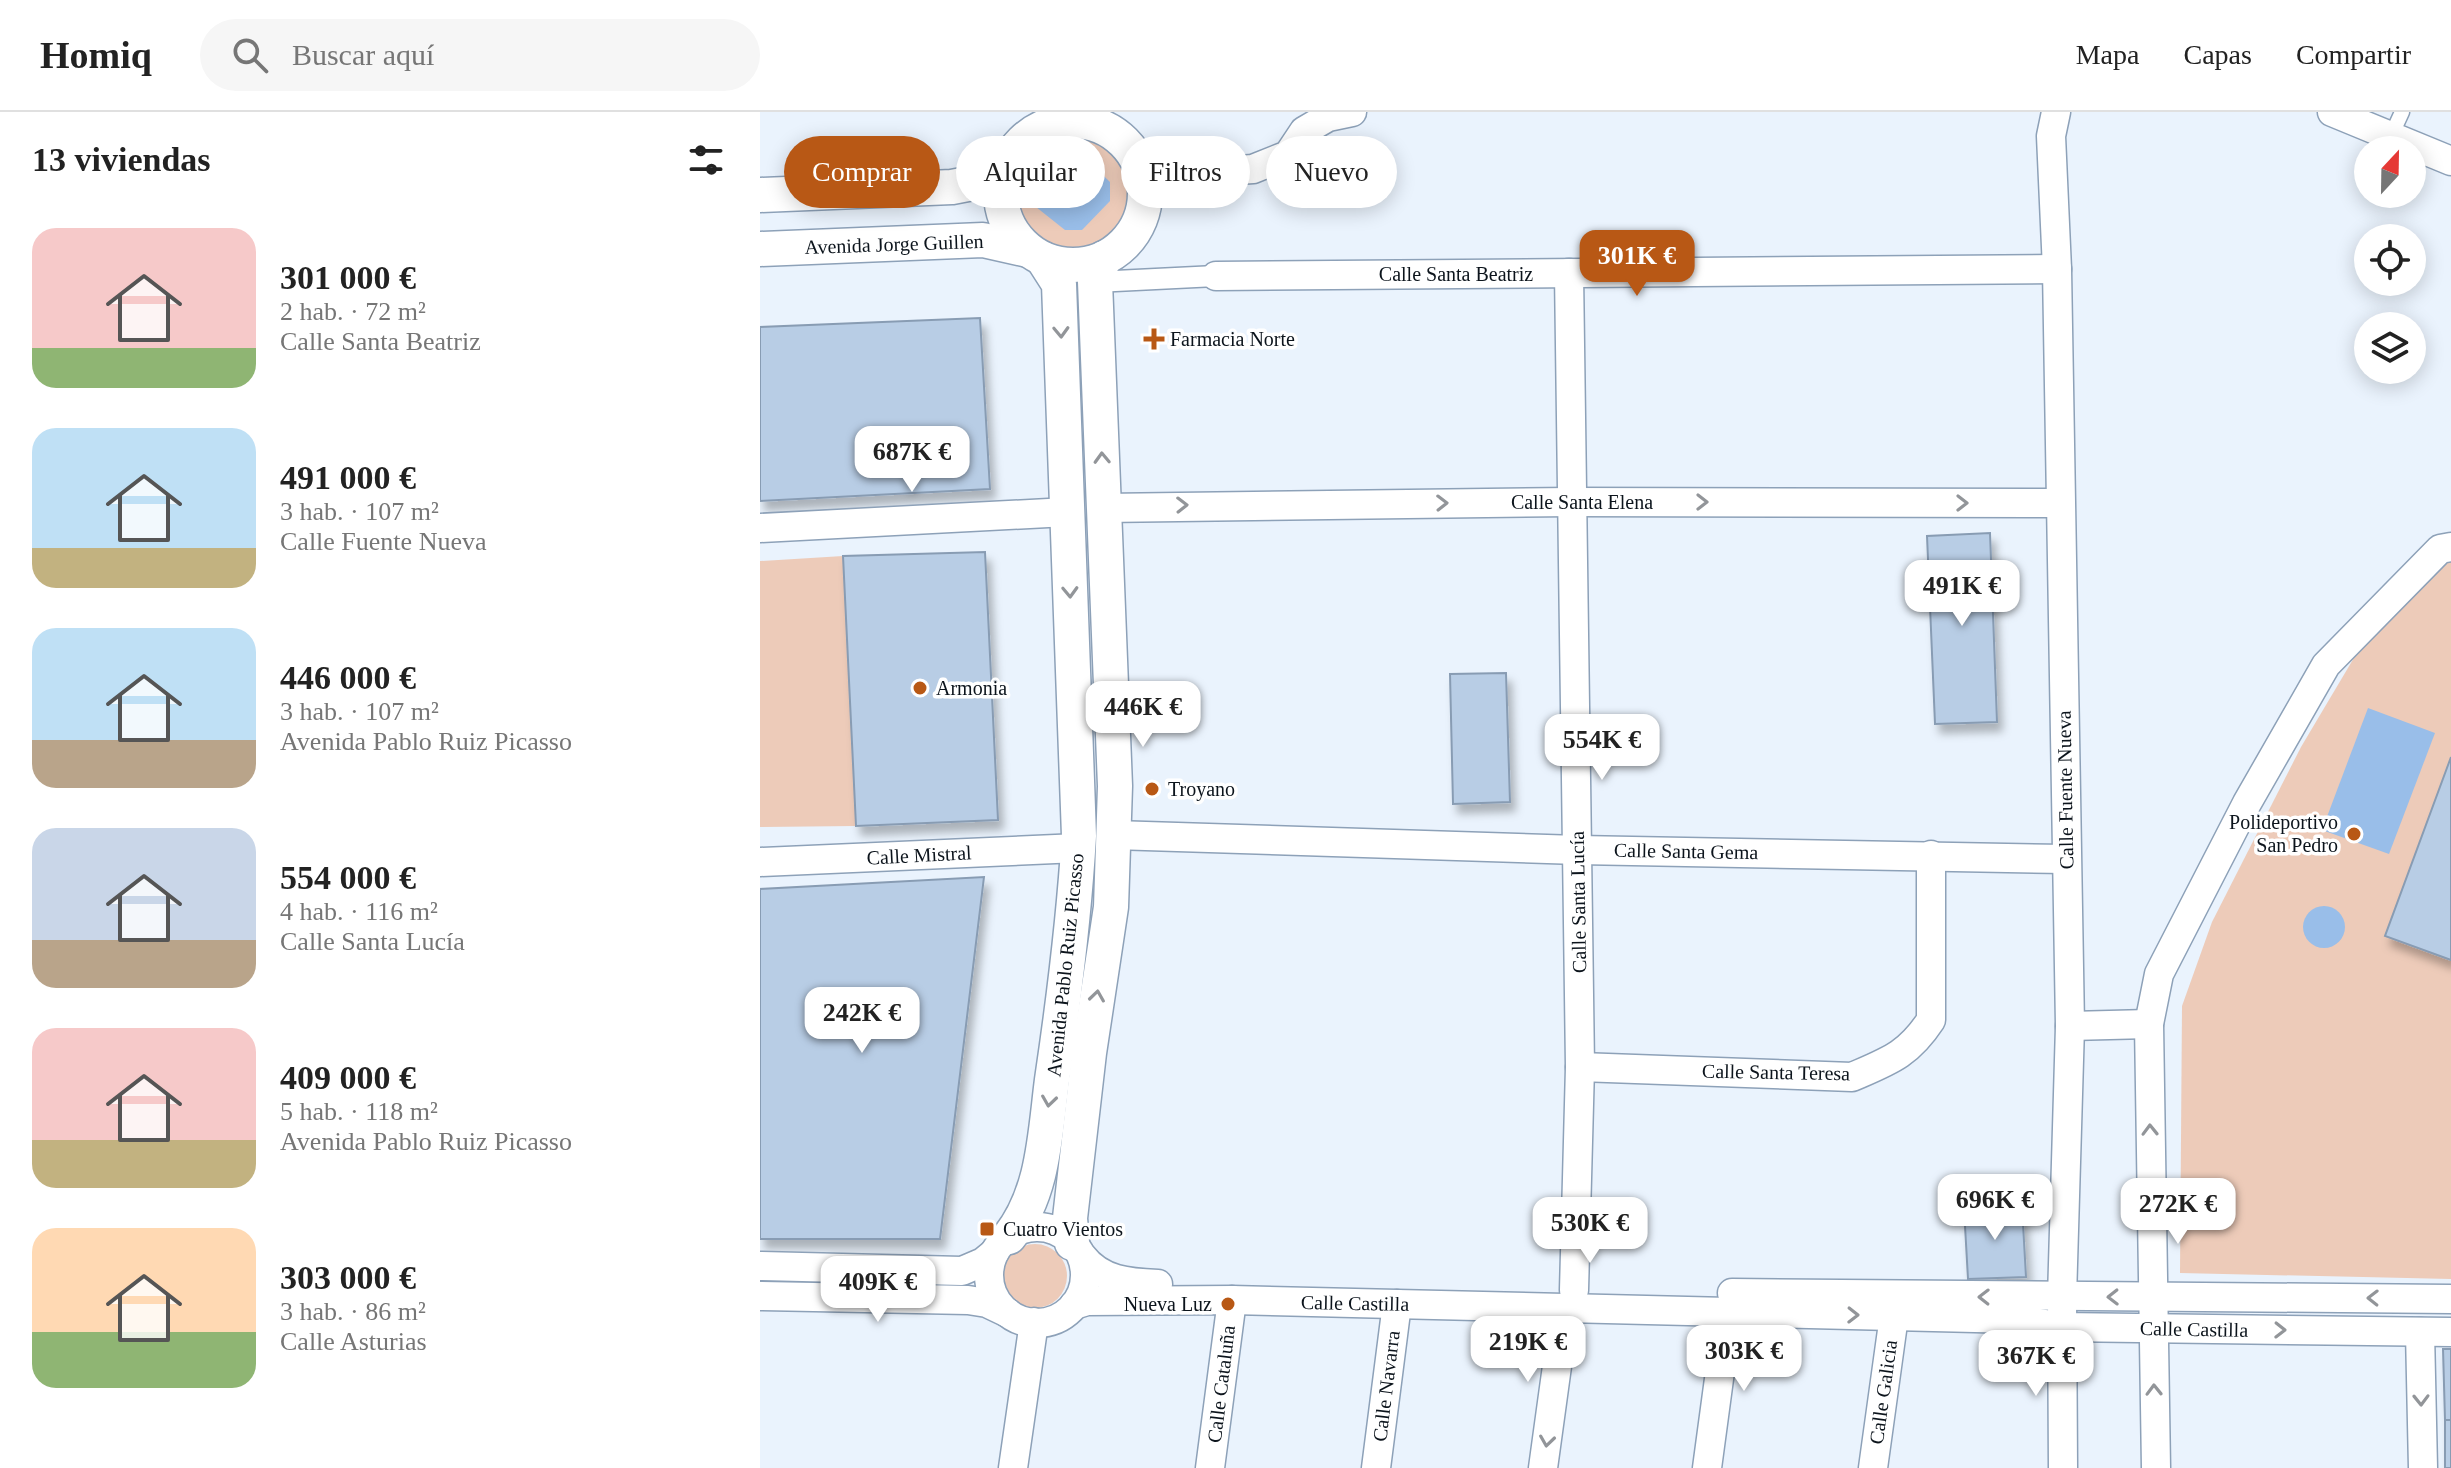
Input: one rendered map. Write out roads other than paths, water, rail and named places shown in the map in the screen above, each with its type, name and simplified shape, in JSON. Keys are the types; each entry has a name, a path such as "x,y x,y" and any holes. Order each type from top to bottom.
{"street":[{"path":"1250,169 1288,155 1302,121 1352,112"},
{"name":"Calle Fuente Nueva","path":"2056,112 2051,136 2057,269 2070,1026 2062,1298 2063,1468"},
{"path":"2332,112 2396,124 2451,161"},
{"path":"1030,136 1052,118 1087,122 1101,120 1121,139"},
{"path":"760,195 956,186"},
{"path":"1003,208 1006,222 1015,237 1035,254 1059,264 1100,270 1135,232 1144,208"},
{"name":"Avenida Jorge Guillen","path":"760,249 983,240 1035,254"},
{"name":"Avenida Pablo Ruiz Picasso","path":"1002,1245 1027,1212 1038,1176 1067,982 1077,884 1059,284 1035,254"},
{"name":"Calle Santa Beatriz","path":"1100,270 1216,276 2057,269"},
{"name":"Avenida Pablo Ruiz Picasso","path":"1074,1305 1085,1281 1086,1269 1077,1249 1070,1218 1089,1053 1111,907 1114,835 1100,270"},
{"name":"Calle Santa Lucía","path":"1543,1468 1569,1299 1580,1067 1569,273"},
{"name":"Calle Santa Elena","path":"1104,508 1571,502 2060,503"},
{"path":"760,528 1067,512"},
{"path":"2156,1468 2149,1024 2159,974 2247,803 2326,665 2440,549 2451,547"},
{"name":"Calle Santa Gema","path":"1114,835 1578,850 2065,859"},
{"name":"Calle Mistral","path":"760,862 1078,848"},
{"name":"Calle Santa Teresa","path":"1580,1067 1852,1077 1893,1060 1917,1041 1931,1020 1931,855"},
{"path":"2070,1026 2149,1024"},
{"path":"760,1266 962,1271 983,1262 1026,1230 1041,1229 1058,1233 1077,1249"},
{"path":"1002,1245 990,1269 990,1284 996,1298 1021,1317"},
{"name":"Calle Castilla","path":"1077,1249 1094,1269 1125,1282 1569,1299 1728,1312 2016,1319 2062,1327 2451,1332"},
{"path":"760,1296 968,1300 987,1303 1021,1317 1059,1318 1074,1305"},
{"name":"Calle Castilla","path":"1074,1305 1087,1301 1232,1300 1397,1304 1569,1299 2451,1299"},
{"name":"Calle Cataluña","path":"1210,1468 1232,1300"},
{"name":"Calle Navarra","path":"1376,1468 1397,1304"},
{"path":"1707,1468 1728,1312"},
{"name":"Calle Galicia","path":"1873,1468 1894,1316"},
{"path":"1013,1468 1021,1317"},
{"path":"2420,1332 2423,1468"}],"water":[{"path":"1105,177 1110,182 1110,201 1105,206"},
{"path":"1037,208 1103,208 1082,230 1065,230"},
{"path":"2368,708 2435,733 2389,854 2322,830"},
{"path":"2324,906 2339,912 2345,927 2339,942 2324,948 2309,942 2303,927 2309,912"}],"place":[{"name":"Farmacia Norte","path":"1154,339"},
{"name":"Armonia","path":"920,688"},
{"name":"Troyano","path":"1152,789"},
{"name":"Polideportivo San Pedro","path":"2354,834"},
{"name":"Cuatro Vientos","path":"987,1229"},
{"name":"Nueva Luz","path":"1228,1304"}]}
